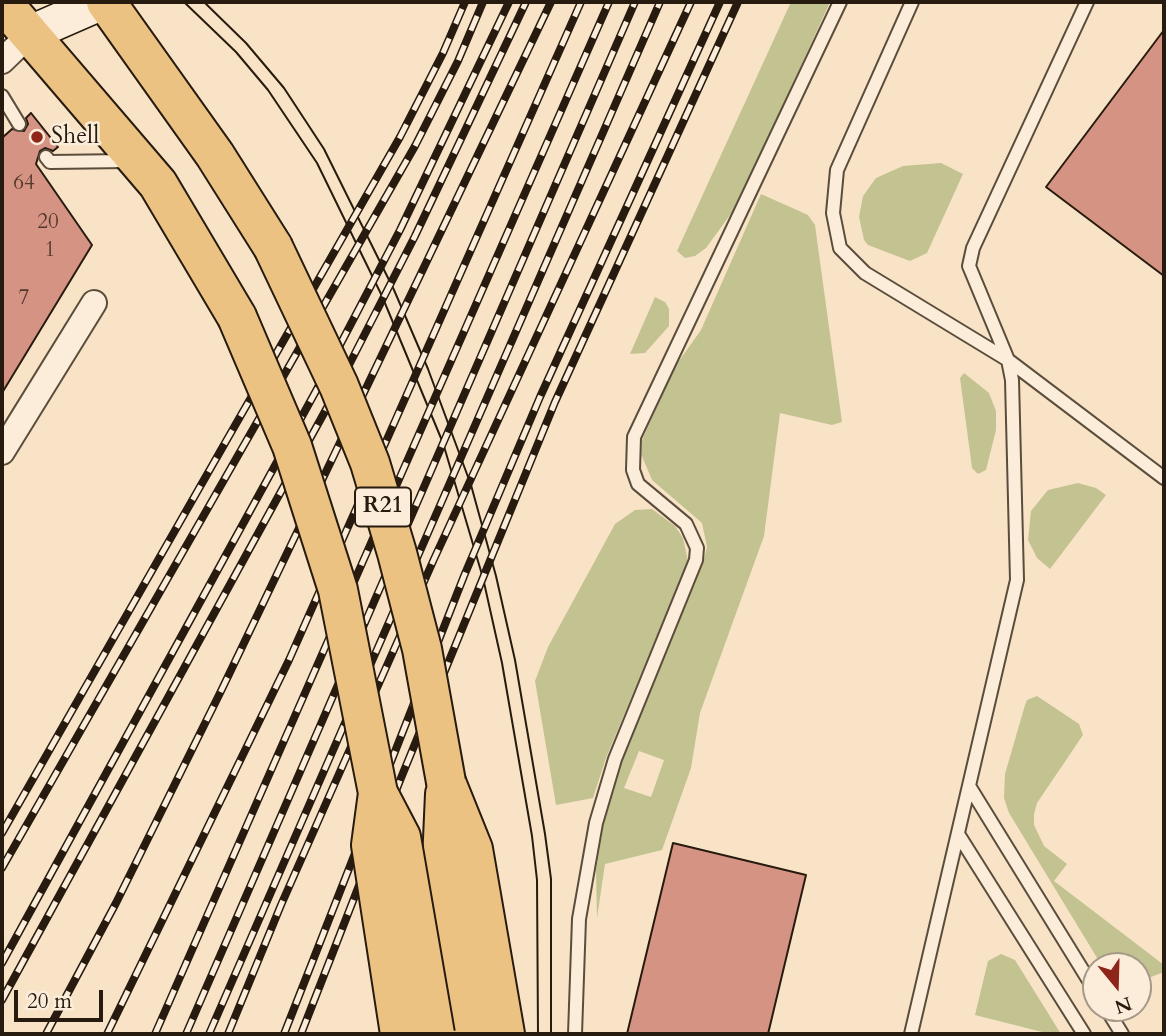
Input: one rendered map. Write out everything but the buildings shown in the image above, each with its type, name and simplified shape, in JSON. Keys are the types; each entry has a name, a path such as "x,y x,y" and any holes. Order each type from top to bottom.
{"main road":[{"name":"R21","path":"2,2 140,160 196,243 237,317 292,446 338,590 379,793 401,837 435,1034"},
{"name":"R21","path":"104,2 215,155 273,247 339,386 370,463 422,649 446,782 442,861 470,1034"},
{"path":"446,782 473,849 489,929 505,1034"},
{"path":"379,793 371,845 400,1034"}],"street":[{"path":"2,61 31,33 104,2"},
{"path":"2,452 94,303"}],"lane":[{"path":"575,1034 579,919 596,823 615,759 696,560 697,548 686,524 638,484 633,470 635,437 840,2"},
{"path":"912,2 837,170 833,213 840,248 865,273 1008,360 1164,478"},
{"path":"911,1034 1017,580 1013,401 1008,360 969,267 973,248 1087,2"},
{"path":"2,96 19,124"},
{"path":"46,157 50,162 140,160"},
{"path":"969,786 1082,969"},
{"path":"958,835 1084,1034"}],"shaded area":[{"path":"791,2 830,2 738,204 706,248 695,256 685,258 677,251"},
{"path":"941,163 963,174 927,253 910,261 868,245 864,240 859,217 863,196 876,178 903,166"},
{"path":"761,194 808,215 815,225 842,422 832,425 780,413 764,536 700,713 691,768 662,850 605,864 597,918 596,870 609,792 703,563 707,547 702,523 652,480 641,454 642,440 676,365 701,330","holes":["639,751 664,760 651,797 624,788"]},
{"path":"655,297 665,302 669,309 669,326 645,353 630,354"},
{"path":"964,373 989,393 996,411 996,430 986,470 978,474 972,468 960,378"},
{"path":"1078,483 1096,488 1106,495 1050,569 1037,558 1028,540 1031,511 1048,490"},
{"path":"652,509 675,526 683,538 688,561 606,758 593,798 556,805 535,681 548,647 615,524 635,510"},
{"path":"1037,696 1079,724 1083,735 1037,803 1034,814 1034,825 1044,846 1067,864 1054,881 1147,952 1093,952 1009,813 1004,798 1005,774 1027,700"},
{"path":"1001,954 1015,960 1061,1034 1050,1034 975,1015 988,961"},
{"path":"1152,956 1164,965 1164,972 1152,977"}],"tram line":[{"path":"184,2 236,52 268,90 317,163 382,296 443,443 483,578 502,663 532,836 537,880 538,1034"},
{"path":"204,2 246,43 284,88 324,149 394,290 428,369 471,485 515,660 545,834 551,879 551,1034"}],"railway":[{"path":"2,833 400,137 443,53 465,2"},
{"path":"2,868 415,146 458,61 483,2"},
{"path":"2,963 317,389 400,230 509,2"},
{"path":"2,1000 329,404 415,236 526,2"},
{"path":"46,1034 116,903 221,691 551,2"},
{"path":"107,1034 289,660 581,2"},
{"path":"155,1034 609,2"},
{"path":"186,1034 635,2"},
{"path":"209,1034 660,2"},
{"path":"228,1034 281,905 434,559 691,2"},
{"path":"284,1034 464,576 540,397 720,2"},
{"path":"301,1034 401,778 555,402 738,2"}],"place":[{"name":"Shell","path":"37,137"}]}
